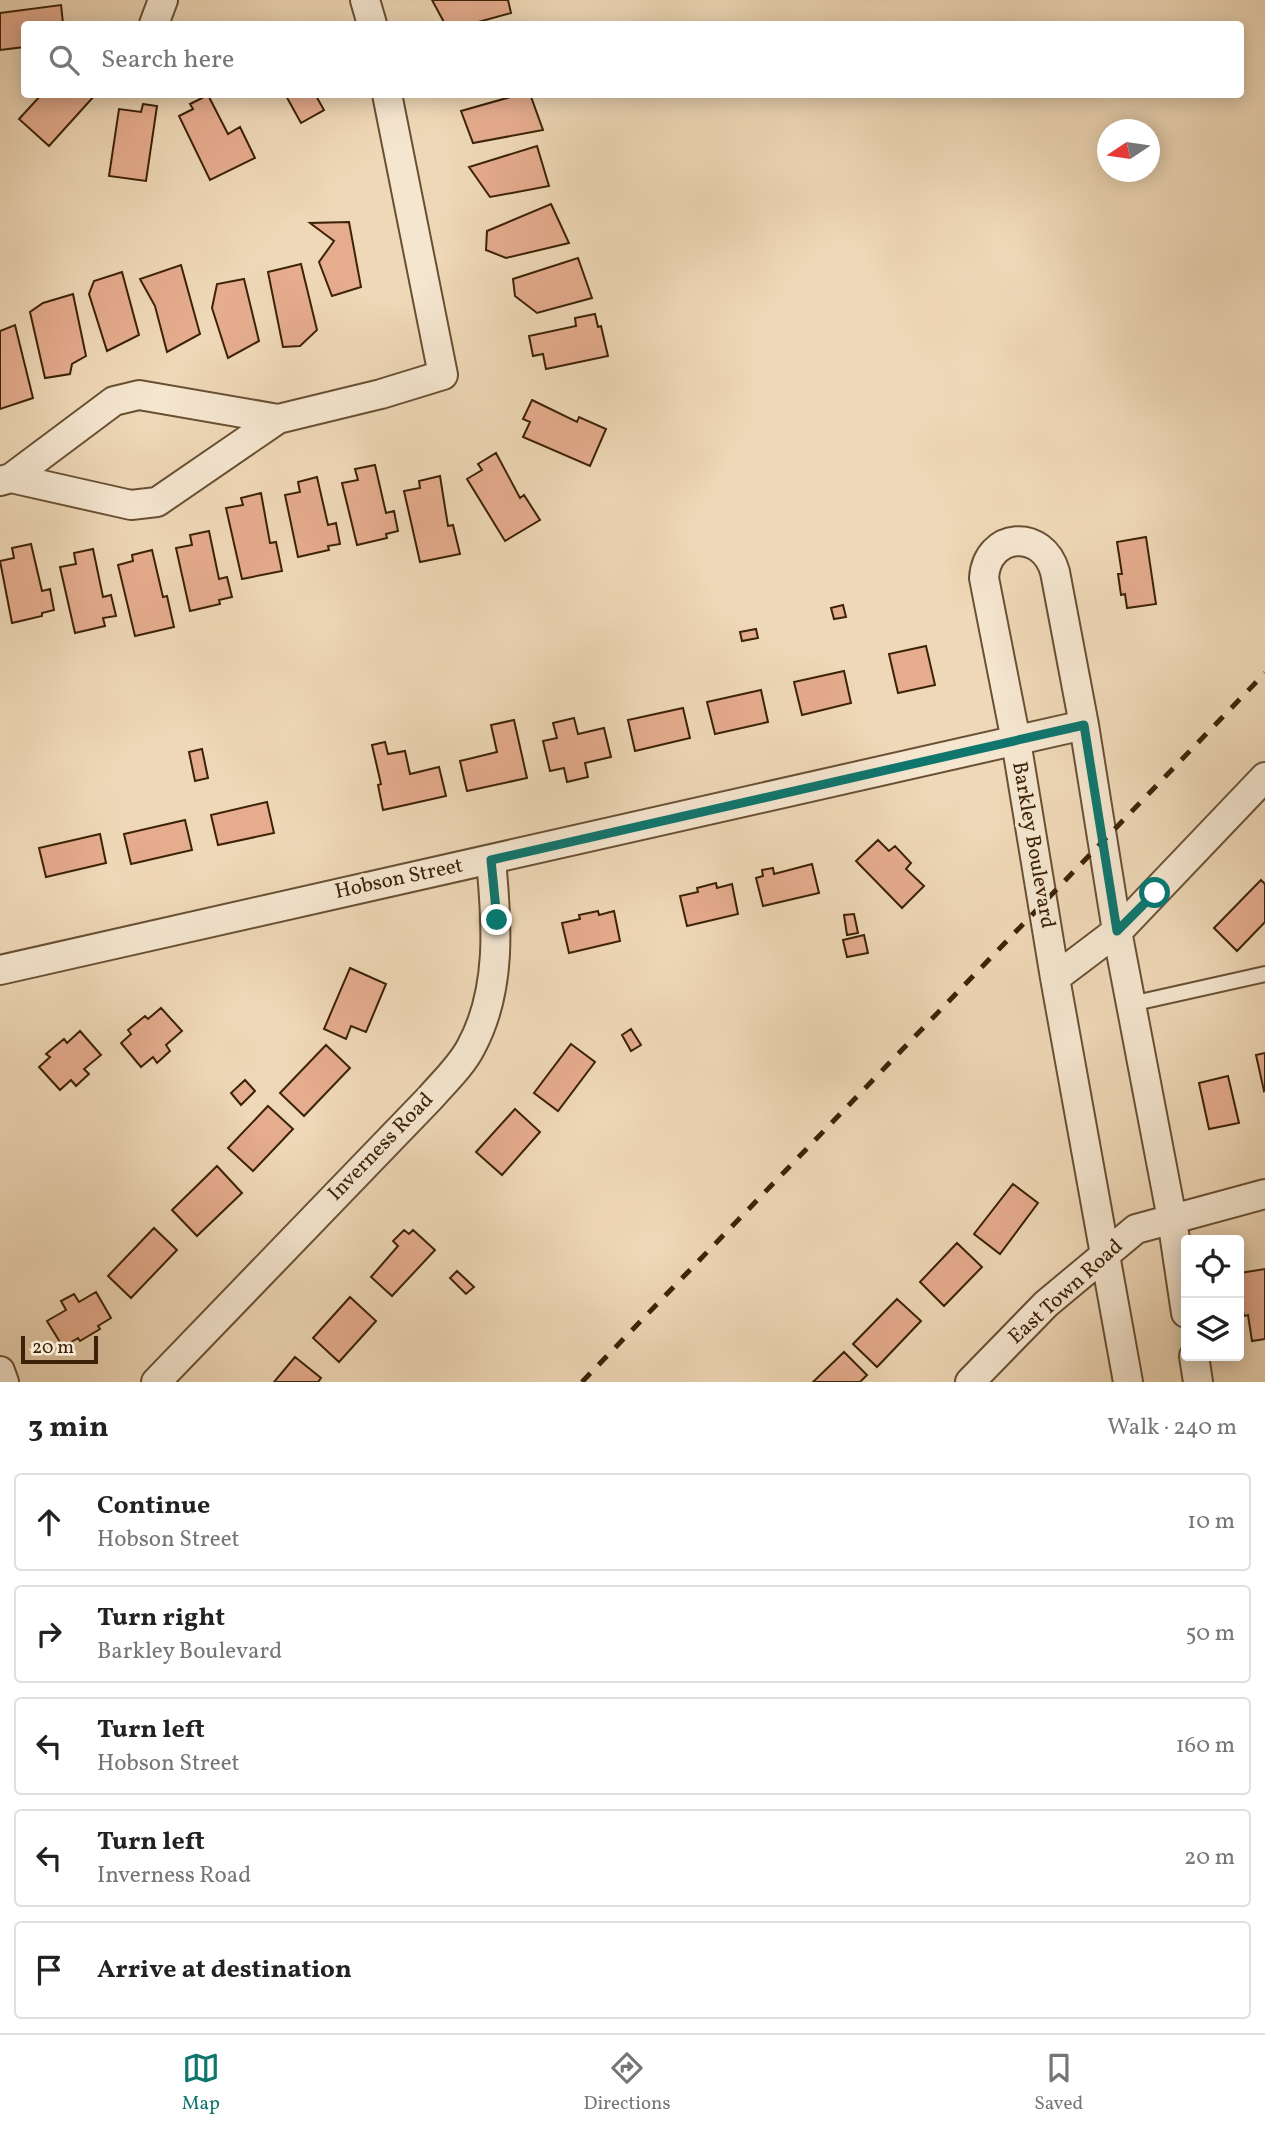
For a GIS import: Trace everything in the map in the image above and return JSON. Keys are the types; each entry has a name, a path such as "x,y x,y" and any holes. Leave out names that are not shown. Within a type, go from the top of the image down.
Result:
{"street":[{"path":"155,21 163,0"},
{"path":"365,0 371,21"},
{"path":"5,480 131,505 157,502 278,419 381,394 443,375 388,98"},
{"path":"5,480 114,401 139,395 278,419"},
{"name":"Barkley Boulevard","path":"1128,1382 1055,978 1016,741 984,578 988,559 1002,545 1011,542 1021,541 1040,547 1052,563 1084,725 1117,931 1172,1219 1184,1298"},
{"name":"Hobson Street","path":"0,970 1084,725"},
{"path":"1055,978 1117,931 1265,777"},
{"name":"Inverness Road","path":"156,1382 430,1098 470,1049 485,1014 492,981 497,920 491,860"},
{"name":"East Town Road","path":"970,1382 1046,1304 1136,1230 1265,1194"},
{"path":"1195,1361 1198,1382"},
{"path":"0,1371 4,1382"}],"lane":[{"path":"1131,1004 1265,974"}],"building":[{"path":"432,0 508,0 511,13 482,21 443,21"},
{"path":"61,5 63,21 21,21 21,47 0,50 0,13"},
{"path":"38,98 92,98 49,146 19,119"},
{"path":"202,98 210,98 228,134 240,127 255,158 210,180 179,116 193,109 190,104"},
{"path":"287,98 317,98 324,110 301,123"},
{"path":"507,98 531,98 543,130 473,143 461,111"},
{"path":"143,104 157,106 146,181 109,176 119,109 141,112"},
{"path":"537,146 549,186 490,197 469,167"},
{"path":"551,204 569,243 506,258 486,250 487,231"},
{"path":"349,222 361,287 332,296 319,262 334,241 310,223"},
{"path":"578,258 592,298 537,313 515,296 513,279"},
{"path":"301,264 317,330 300,346 283,347 268,272"},
{"path":"181,265 200,334 167,352 155,306 140,279"},
{"path":"122,272 139,335 107,351 89,294 94,281"},
{"path":"244,279 259,341 228,358 212,308 217,284"},
{"path":"73,294 86,356 72,364 70,374 45,378 30,312 43,303"},
{"path":"595,314 598,327 601,326 608,356 546,369 543,354 533,356 529,336 576,326 575,318"},
{"path":"15,325 33,398 0,409 0,331"},
{"path":"532,400 577,422 579,417 606,429 590,466 523,437 530,422 523,419"},
{"path":"496,453 520,498 524,495 540,520 505,541 467,479 482,470 478,464"},
{"path":"375,465 386,513 394,511 398,531 386,534 387,538 357,545 342,483 358,480 355,469"},
{"path":"440,476 448,526 453,525 460,554 420,562 404,491 420,488 419,481"},
{"path":"317,477 328,525 336,523 340,544 328,546 329,550 298,557 285,495 300,492 298,482"},
{"path":"261,493 270,543 276,542 282,571 242,579 226,508 243,505 241,498"},
{"path":"209,531 219,579 227,577 232,597 219,600 220,604 190,611 176,548 192,545 190,535"},
{"path":"1146,537 1156,604 1127,608 1125,594 1121,595 1118,574 1122,574 1117,542"},
{"path":"31,544 42,591 50,589 54,610 42,613 42,616 12,623 0,561 14,558 12,548"},
{"path":"93,549 103,597 111,595 116,616 103,618 105,626 75,633 60,567 76,564 74,553"},
{"path":"152,550 163,597 167,596 174,627 135,636 118,565 133,561 132,555"},
{"path":"843,605 846,617 834,619 831,608"},
{"path":"756,629 758,638 742,641 740,632"},
{"path":"926,646 935,685 898,693 889,654"},
{"path":"844,671 851,703 802,715 794,682"},
{"path":"761,690 768,722 715,734 707,702"},
{"path":"683,708 690,738 635,751 628,720"},
{"path":"574,718 578,734 604,728 611,757 585,763 588,777 567,782 564,768 550,771 543,741 557,738 553,723"},
{"path":"514,720 527,778 467,791 460,761 497,752 491,725"},
{"path":"385,742 388,754 405,751 410,774 439,767 446,796 383,810 378,785 381,784 372,745"},
{"path":"202,749 208,778 195,781 189,752"},
{"path":"267,802 274,833 218,845 211,815"},
{"path":"185,820 192,850 131,864 124,834"},
{"path":"100,834 106,863 46,877 39,848"},
{"path":"878,840 889,851 895,846 911,863 906,869 924,886 902,908 856,861"},
{"path":"812,864 819,893 763,906 756,878 763,876 762,870 773,868 774,874"},
{"path":"1261,880 1265,884 1265,922 1237,951 1214,928"},
{"path":"716,883 717,888 732,884 738,914 687,926 680,896 698,892 697,888"},
{"path":"598,911 599,915 614,911 620,941 569,953 562,923 580,919 579,915"},
{"path":"854,914 858,933 847,935 844,915"},
{"path":"864,935 868,953 847,957 843,940"},
{"path":"350,968 386,984 366,1032 351,1026 346,1039 324,1029"},
{"path":"161,1008 182,1031 166,1045 170,1051 157,1063 153,1057 141,1067 121,1043 131,1034 128,1030 145,1016 148,1019"},
{"path":"631,1029 641,1045 631,1051 622,1035"},
{"path":"80,1031 101,1055 84,1069 89,1074 76,1086 71,1080 60,1090 39,1067 50,1057 46,1054 64,1039 67,1043"},
{"path":"571,1044 595,1062 558,1111 534,1093"},
{"path":"326,1045 350,1068 304,1116 280,1093"},
{"path":"1265,1053 1265,1090 1264,1091 1256,1055"},
{"path":"1228,1076 1239,1123 1209,1129 1199,1083"},
{"path":"245,1080 255,1091 241,1105 231,1093"},
{"path":"268,1106 293,1129 253,1171 228,1148"},
{"path":"515,1109 540,1132 502,1175 476,1152"},
{"path":"217,1166 242,1193 197,1236 172,1210"},
{"path":"1013,1184 1038,1203 1000,1254 974,1234"},
{"path":"154,1228 177,1250 131,1298 108,1276"},
{"path":"404,1230 409,1234 413,1230 435,1250 392,1296 371,1277 398,1246 393,1241"},
{"path":"957,1243 982,1267 944,1306 920,1282"},
{"path":"1265,1269 1265,1339 1252,1341 1248,1315 1244,1316 1244,1272"},
{"path":"457,1271 474,1287 466,1294 450,1278"},
{"path":"96,1292 111,1318 98,1326 100,1329 63,1347 47,1321 66,1310 61,1301 74,1294 79,1302"},
{"path":"350,1297 376,1321 339,1362 313,1338"},
{"path":"897,1299 921,1321 877,1367 853,1344"},
{"path":"844,1352 867,1375 860,1382 813,1382"},
{"path":"295,1357 321,1378 318,1382 274,1382"}],"railway":[{"path":"582,1382 1265,673"}],"route":[{"path":"497,920 491,860 1084,725 1117,931 1155,893"}]}
